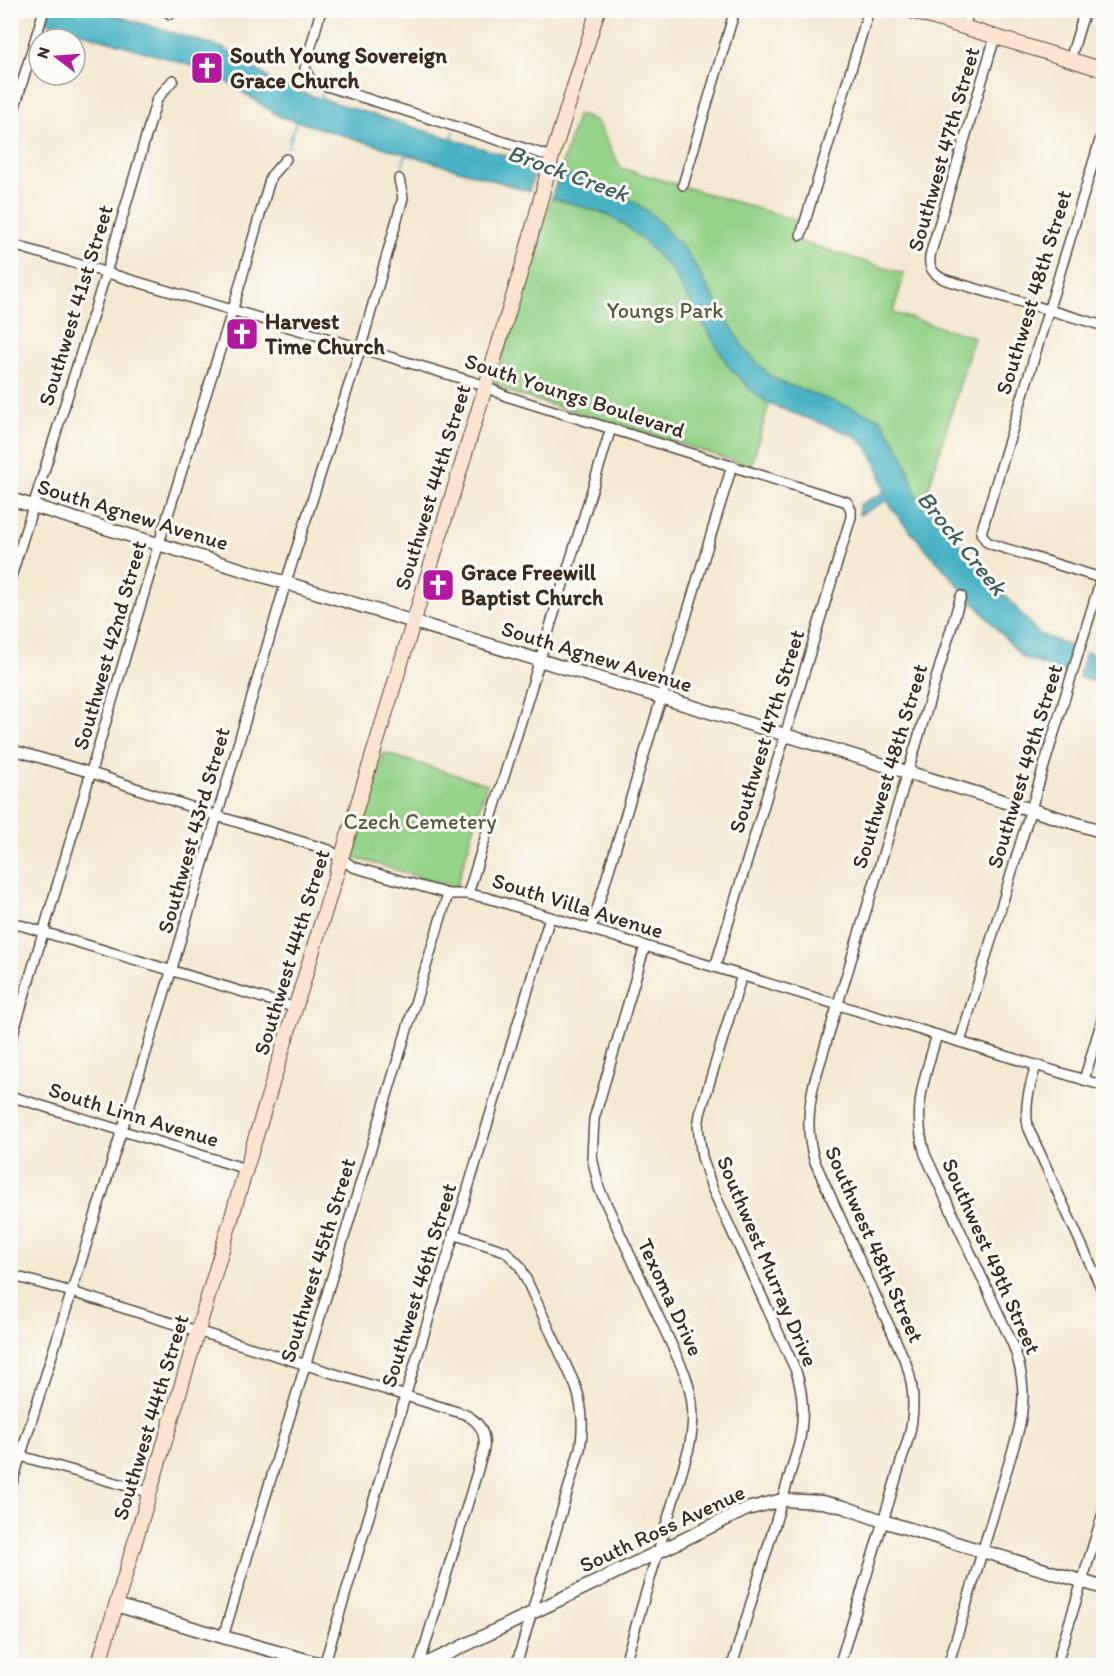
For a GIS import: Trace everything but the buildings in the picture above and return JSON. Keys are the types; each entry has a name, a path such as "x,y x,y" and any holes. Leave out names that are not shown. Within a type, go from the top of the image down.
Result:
{"main road":[{"name":"Southwest 44th Street","path":"98,1665 148,1492 524,261 552,157 598,10"},
{"path":"908,10 1104,70"}],"street":[{"path":"10,123 44,10"},
{"path":"321,10 305,68 309,78 317,83 552,157"},
{"path":"683,185 735,10"},
{"path":"801,236 869,10"},
{"name":"Southwest 47th Street","path":"964,28 969,10"},
{"path":"1070,60 1085,10"},
{"name":"Southwest 47th Street","path":"995,37 931,252 929,260 931,271 946,280 1048,310"},
{"name":"Southwest 41st Street","path":"10,580 106,273 157,99 173,80"},
{"name":"Southwest 48th Street","path":"1103,575 994,545 983,538 982,528 1104,127"},
{"name":"Southwest 42nd Street","path":"10,1044 159,543 272,176 286,159"},
{"name":"Southwest 43rd Street","path":"10,1490 171,972 286,582 360,350 403,198 399,179"},
{"name":"South Youngs Boulevard","path":"10,244 484,386 506,396 842,499 850,505"},
{"path":"1048,310 1104,326"},
{"path":"468,894 611,428"},
{"path":"591,929 732,465"},
{"name":"South Agnew Avenue","path":"10,499 1104,832"},
{"name":"Southwest 47th Street","path":"715,967 850,517 850,505"},
{"name":"Southwest 49th Street","path":"960,1042 1103,575"},
{"name":"Southwest 48th Street","path":"839,1665 909,1436 914,1399 906,1363 811,1150 808,1126 811,1098 961,596"},
{"name":"South Villa Avenue","path":"10,749 92,773 217,816 329,850 353,867 448,894 468,894 488,898 1104,1086"},
{"name":"Southwest 45th Street","path":"223,1637 448,894"},
{"name":"Southwest 46th Street","path":"326,1665 549,917"},
{"path":"10,922 297,1008"},
{"name":"Texoma Drive","path":"624,1665 689,1448 694,1422 693,1402 685,1374 599,1188 594,1173 591,1144 597,1106 645,946"},
{"name":"Southwest Murray Drive","path":"732,1665 782,1500 802,1428 803,1414 801,1385 706,1173 699,1142 699,1120 703,1101 742,975"},
{"path":"1084,1080 1104,1013"},
{"name":"Southwest 49th Street","path":"937,1035 920,1096 918,1110 921,1140 925,1155 1014,1345 1023,1380 1024,1406 948,1665"},
{"path":"1036,1065 1027,1097 1028,1127 1104,1294"},
{"name":"South Linn Avenue","path":"10,1096 246,1169"},
{"path":"453,1234 505,1251 520,1266 576,1387 581,1406 583,1432 580,1449 516,1665"},
{"path":"10,1275 72,1292 469,1416 478,1424 484,1437 483,1455 420,1665"},
{"path":"10,1453 148,1492"},
{"name":"South Ross Avenue","path":"420,1665 747,1509 782,1500 833,1504 1104,1588"},
{"path":"1056,1665 1104,1510"},
{"path":"116,1605 326,1665"}],"green space":[{"name":"Youngs Park","path":"578,114 597,122 621,168 796,220 792,239 904,274 893,313 974,337 924,503 916,494 902,453 783,383 769,404 751,466 503,390 495,383"},
{"name":"Czech Cemetery","path":"384,753 487,784 456,888 353,857"}],"water":[{"name":"Brock Creek","path":"49,11 101,11 223,48 277,85 537,165 529,191 279,116 212,72 87,34 87,27 63,27 46,22"},
{"name":"Brock Creek","path":"560,172 621,193 653,215 688,254 745,350 770,376 783,383 880,418 902,453 916,494 1039,634 1074,647 1066,673 1022,657 904,524 888,500 859,515 859,505 885,492 877,465 867,447 853,435 769,404 752,391 729,367 672,271 645,242 625,225 603,213 552,198"},
{"path":"1086,652 1103,658 1103,685 1079,677"}],"waterway":[{"path":"320,99 323,90"},
{"path":"288,147 296,121"},
{"path":"451,140 454,131"},
{"path":"402,166 407,152"}],"place":[{"name":"South Young Sovereign Grace Church","path":"207,68"},
{"name":"Harvest Time Church","path":"242,334"},
{"name":"Grace Freewill Baptist Church","path":"438,585"}]}
